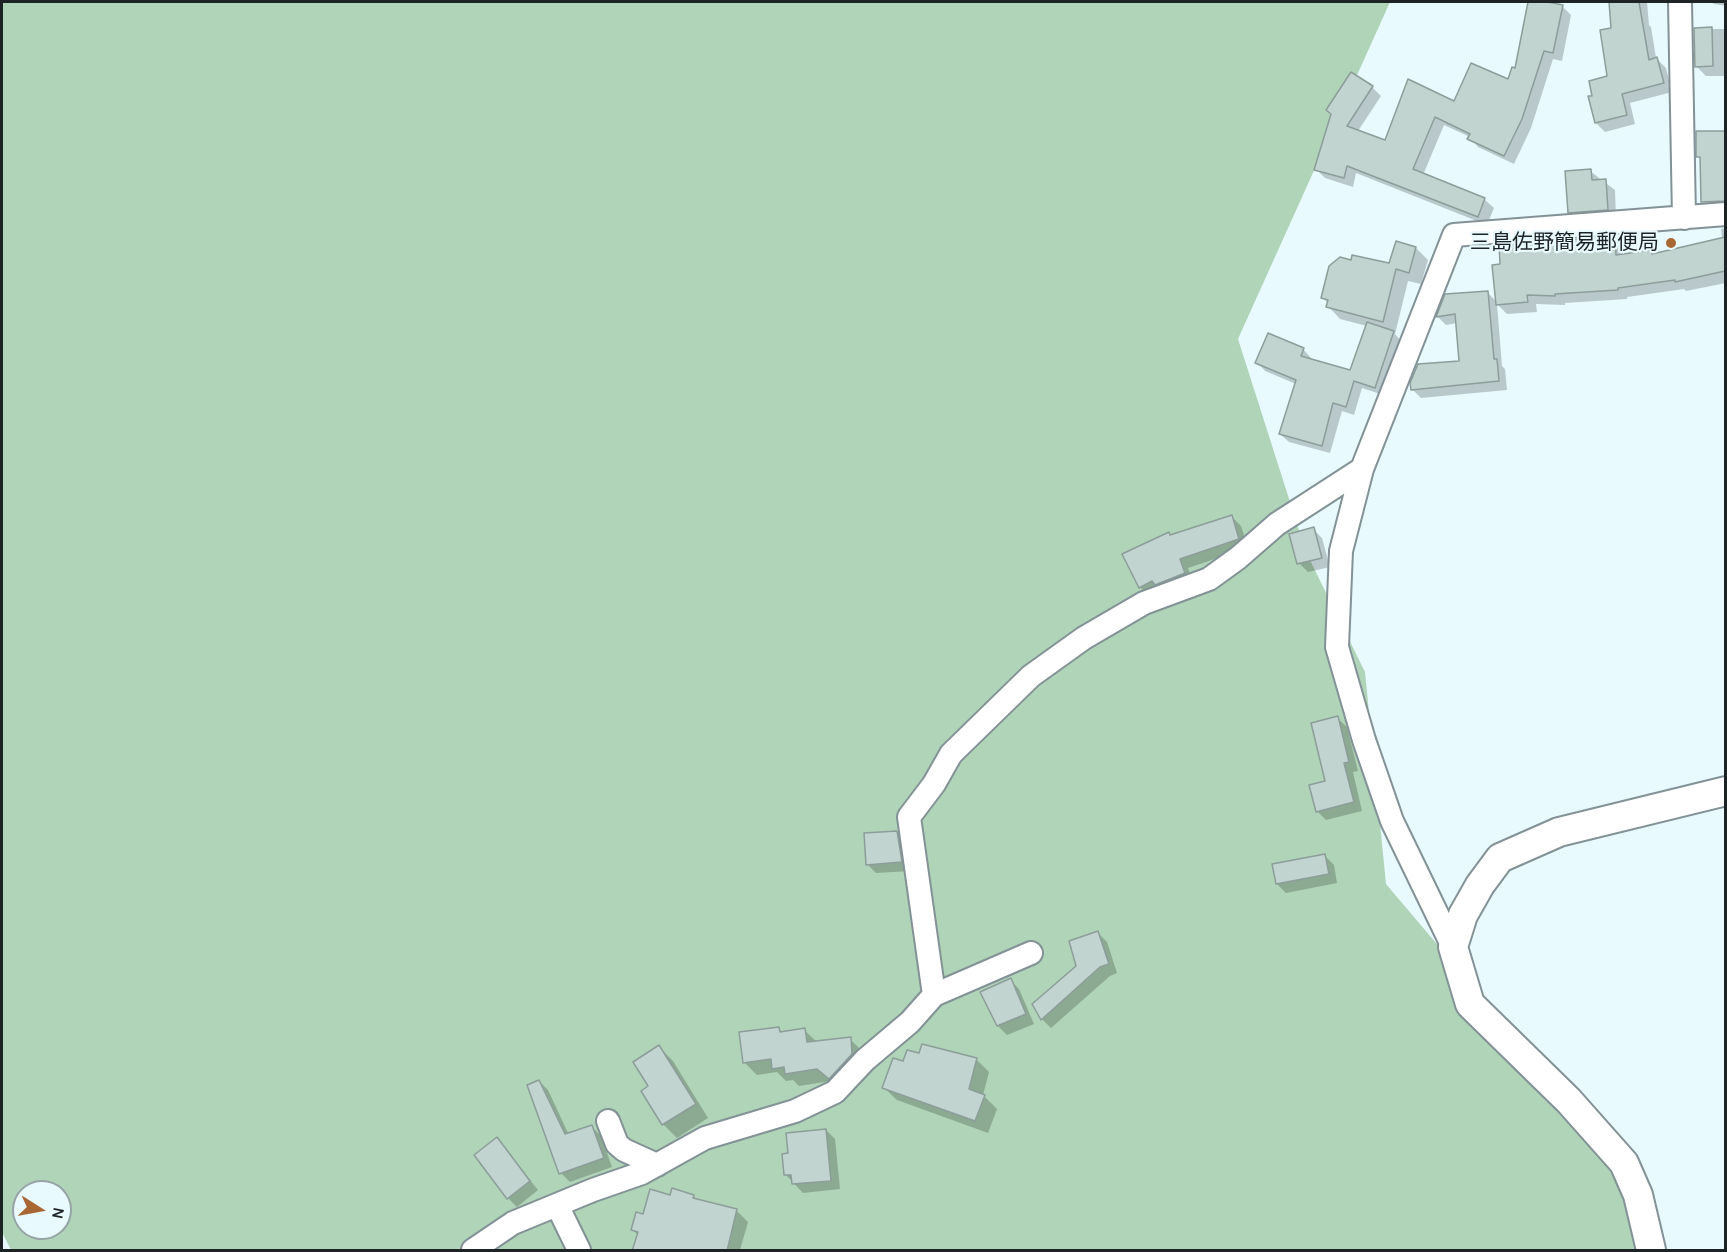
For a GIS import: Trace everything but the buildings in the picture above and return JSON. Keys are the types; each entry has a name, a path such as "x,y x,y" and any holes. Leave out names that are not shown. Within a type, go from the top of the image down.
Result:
{"street":[{"path":"1680,2 1684,218"},
{"path":"1651,1251 1638,1195 1624,1163 1569,1101 1470,1004 1453,947 1392,821 1364,740 1336,647 1341,551 1362,469 1454,235 1725,214"},
{"path":"934,995 909,817 934,784 951,754 1031,676 1084,638 1144,603 1209,579 1238,558 1277,524 1362,469"},
{"path":"1453,947 1462,915 1500,858 1558,832 1725,791"},
{"path":"473,1251 513,1223 593,1190 642,1173 705,1138 795,1111 835,1092 865,1060 910,1022 934,995 1031,953"},
{"path":"608,1121 617,1144 624,1150 657,1165"},
{"path":"557,1205 579,1251"}],"green space":[{"path":"2,2 1390,2 1238,339 1306,552 1365,672 1386,884 1597,1133 1653,1250 11,1250 2,1232"}],"place":[{"name":"三島佐野簡易郵便局","path":"1671,243"}]}
